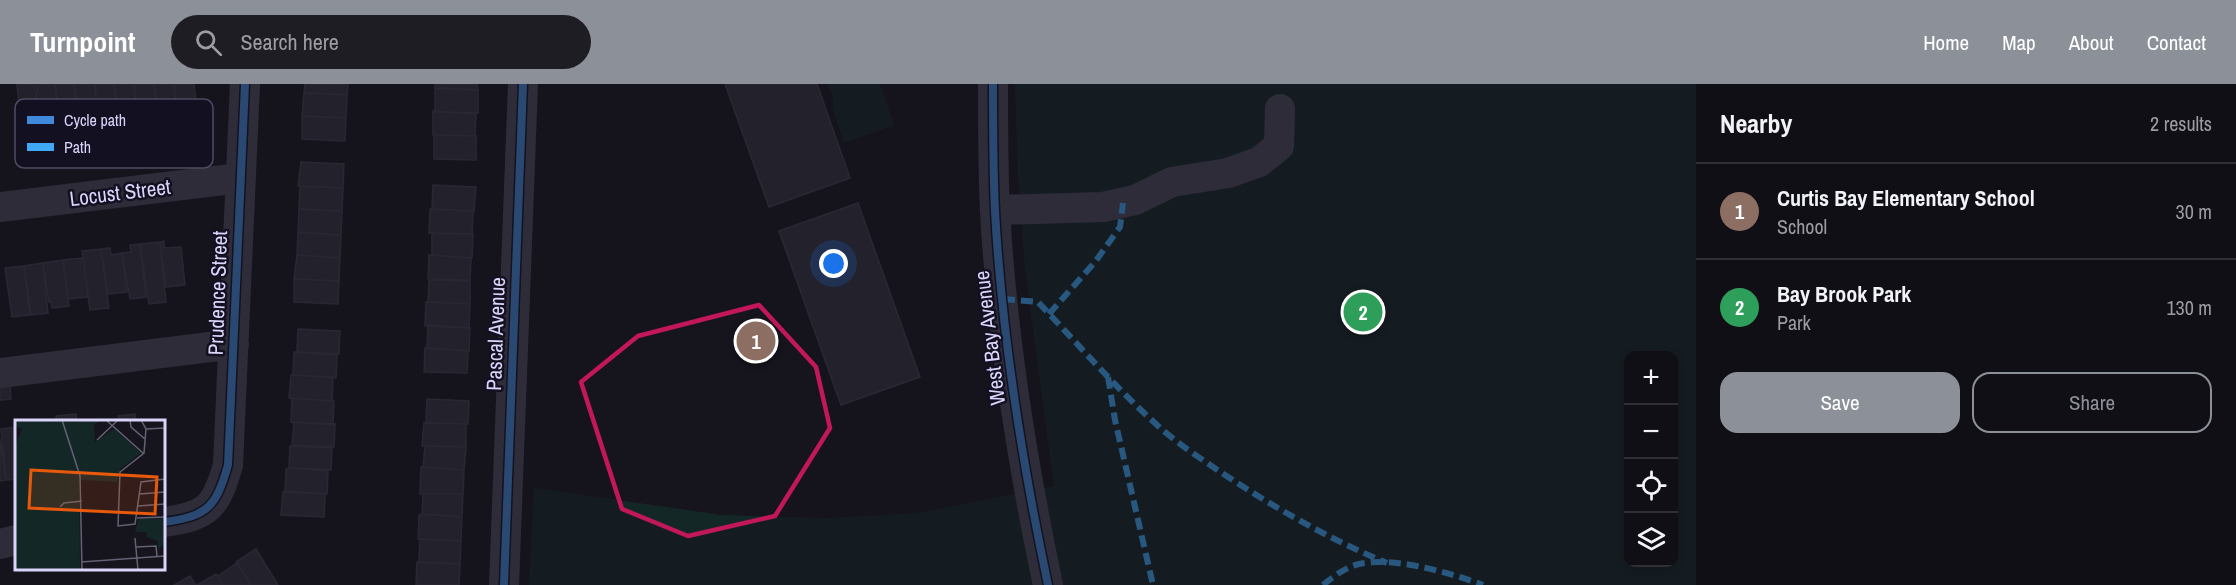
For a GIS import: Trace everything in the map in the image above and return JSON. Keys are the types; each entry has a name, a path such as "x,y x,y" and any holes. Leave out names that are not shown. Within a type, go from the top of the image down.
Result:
{"street":[{"name":"Prudence Street","path":"165,522 186,519 202,513 214,501 228,465 245,84"},
{"name":"Pascal Avenue","path":"504,585 523,84"},
{"name":"West Bay Avenue","path":"993,84 995,210 1014,397 1048,585"},
{"path":"995,210 1103,207 1135,200 1172,182 1228,174 1259,162 1279,146 1280,109"},
{"name":"Locust Street","path":"0,207 240,178"},
{"path":"0,373 234,344"},
{"path":"0,544 15,540"}],"highlighted area":[{"path":"759,305 816,367 830,428 775,516 688,536 622,509 581,382 638,336"}],"green space":[{"path":"828,84 880,84 894,125 844,143"},
{"path":"1015,84 1696,84 1696,585 529,585 534,488 722,515 827,518 918,513 1054,486 1025,268 1018,178"}],"building":[{"path":"17,84 35,84 37,99 19,99"},
{"path":"37,84 55,84 57,99 37,99 36,92 38,92"},
{"path":"55,84 74,84 76,99 57,99"},
{"path":"74,84 95,84 96,99 76,99"},
{"path":"95,84 114,84 116,99 96,99"},
{"path":"114,84 134,84 136,99 116,99"},
{"path":"134,84 154,84 156,99 136,99"},
{"path":"154,84 174,84 176,99 156,99"},
{"path":"174,84 194,84 196,99 176,99"},
{"path":"305,84 348,84 347,95 304,93"},
{"path":"435,84 477,84 478,90 435,88"},
{"path":"725,84 817,84 850,178 769,207"},
{"path":"435,88 478,90 478,113 435,112"},
{"path":"304,93 347,95 346,118 302,116"},
{"path":"433,111 476,114 475,136 433,135"},
{"path":"302,116 346,118 345,141 302,139"},
{"path":"434,135 476,136 476,160 434,159"},
{"path":"301,162 344,164 343,188 298,186"},
{"path":"433,185 476,187 474,211 432,209"},
{"path":"300,186 343,188 342,211 299,209"},
{"path":"858,203 920,377 841,405 779,231"},
{"path":"299,209 342,211 341,235 298,232"},
{"path":"430,209 473,211 472,234 429,233"},
{"path":"298,232 341,235 340,258 297,255"},
{"path":"432,233 473,234 472,258 432,255"},
{"path":"164,241 164,248 181,247 185,285 166,287 160,242"},
{"path":"160,242 166,302 149,304 140,244"},
{"path":"140,244 146,297 130,299 122,253 131,252 130,245"},
{"path":"110,248 111,255 122,253 127,292 108,294 101,249"},
{"path":"101,249 109,308 90,310 82,251"},
{"path":"297,255 340,258 339,281 294,279"},
{"path":"429,255 471,258 470,280 428,279"},
{"path":"83,258 88,297 68,299 63,260"},
{"path":"63,260 69,306 52,308 43,263"},
{"path":"43,263 48,313 31,315 24,266"},
{"path":"24,266 30,315 12,317 5,268"},
{"path":"294,279 339,281 338,304 294,302"},
{"path":"429,280 470,281 470,304 428,302"},
{"path":"426,302 470,304 469,328 425,326"},
{"path":"428,325 470,328 469,351 427,348"},
{"path":"298,329 340,331 339,354 297,352"},
{"path":"425,348 468,351 467,373 424,372"},
{"path":"294,352 337,355 336,378 293,375"},
{"path":"291,375 333,377 332,401 289,398"},
{"path":"10,384 11,399 0,400 0,385"},
{"path":"289,398 334,401 333,424 291,422 292,399"},
{"path":"427,399 469,401 468,424 426,423"},
{"path":"76,414 77,420 57,420 56,416"},
{"path":"135,414 136,420 119,420 118,416"},
{"path":"291,422 335,425 334,447 292,445 294,423"},
{"path":"424,423 466,424 466,447 422,446"},
{"path":"15,427 15,479 6,480 1,429"},
{"path":"0,439 6,480 0,481"},
{"path":"290,446 332,448 331,470 289,468"},
{"path":"425,446 466,447 464,470 423,467"},
{"path":"421,467 464,470 463,494 420,494"},
{"path":"286,469 328,471 327,494 285,491"},
{"path":"283,492 325,494 324,517 281,515"},
{"path":"423,494 463,494 462,517 422,514"},
{"path":"419,515 462,517 461,541 418,539"},
{"path":"420,539 461,541 460,564 419,562"},
{"path":"256,549 278,585 251,585 236,562"},
{"path":"417,562 460,564 459,585 416,585"},
{"path":"237,563 251,585 223,585 216,574 218,576"},
{"path":"216,574 223,585 197,585"},
{"path":"190,576 196,585 174,585"}],"marked path":[{"path":"1049,314 1095,262 1120,227 1123,203"},
{"path":"1003,299 1038,302 1140,410 1196,456 1282,511 1344,544 1387,563"},
{"path":"1108,377 1115,420 1153,585"},
{"path":"1323,585 1349,567 1373,562 1422,567 1483,585"}],"cycle path":[{"path":"165,522 191,516 208,507 219,491 228,465 245,84"},
{"path":"504,585 523,84"},
{"path":"993,84 995,211 1008,352 1022,446 1048,585"}],"place":[{"name":"Bay Brook Park","path":"1363,312"},
{"name":"Curtis Bay Elementary School","path":"756,341"}]}
